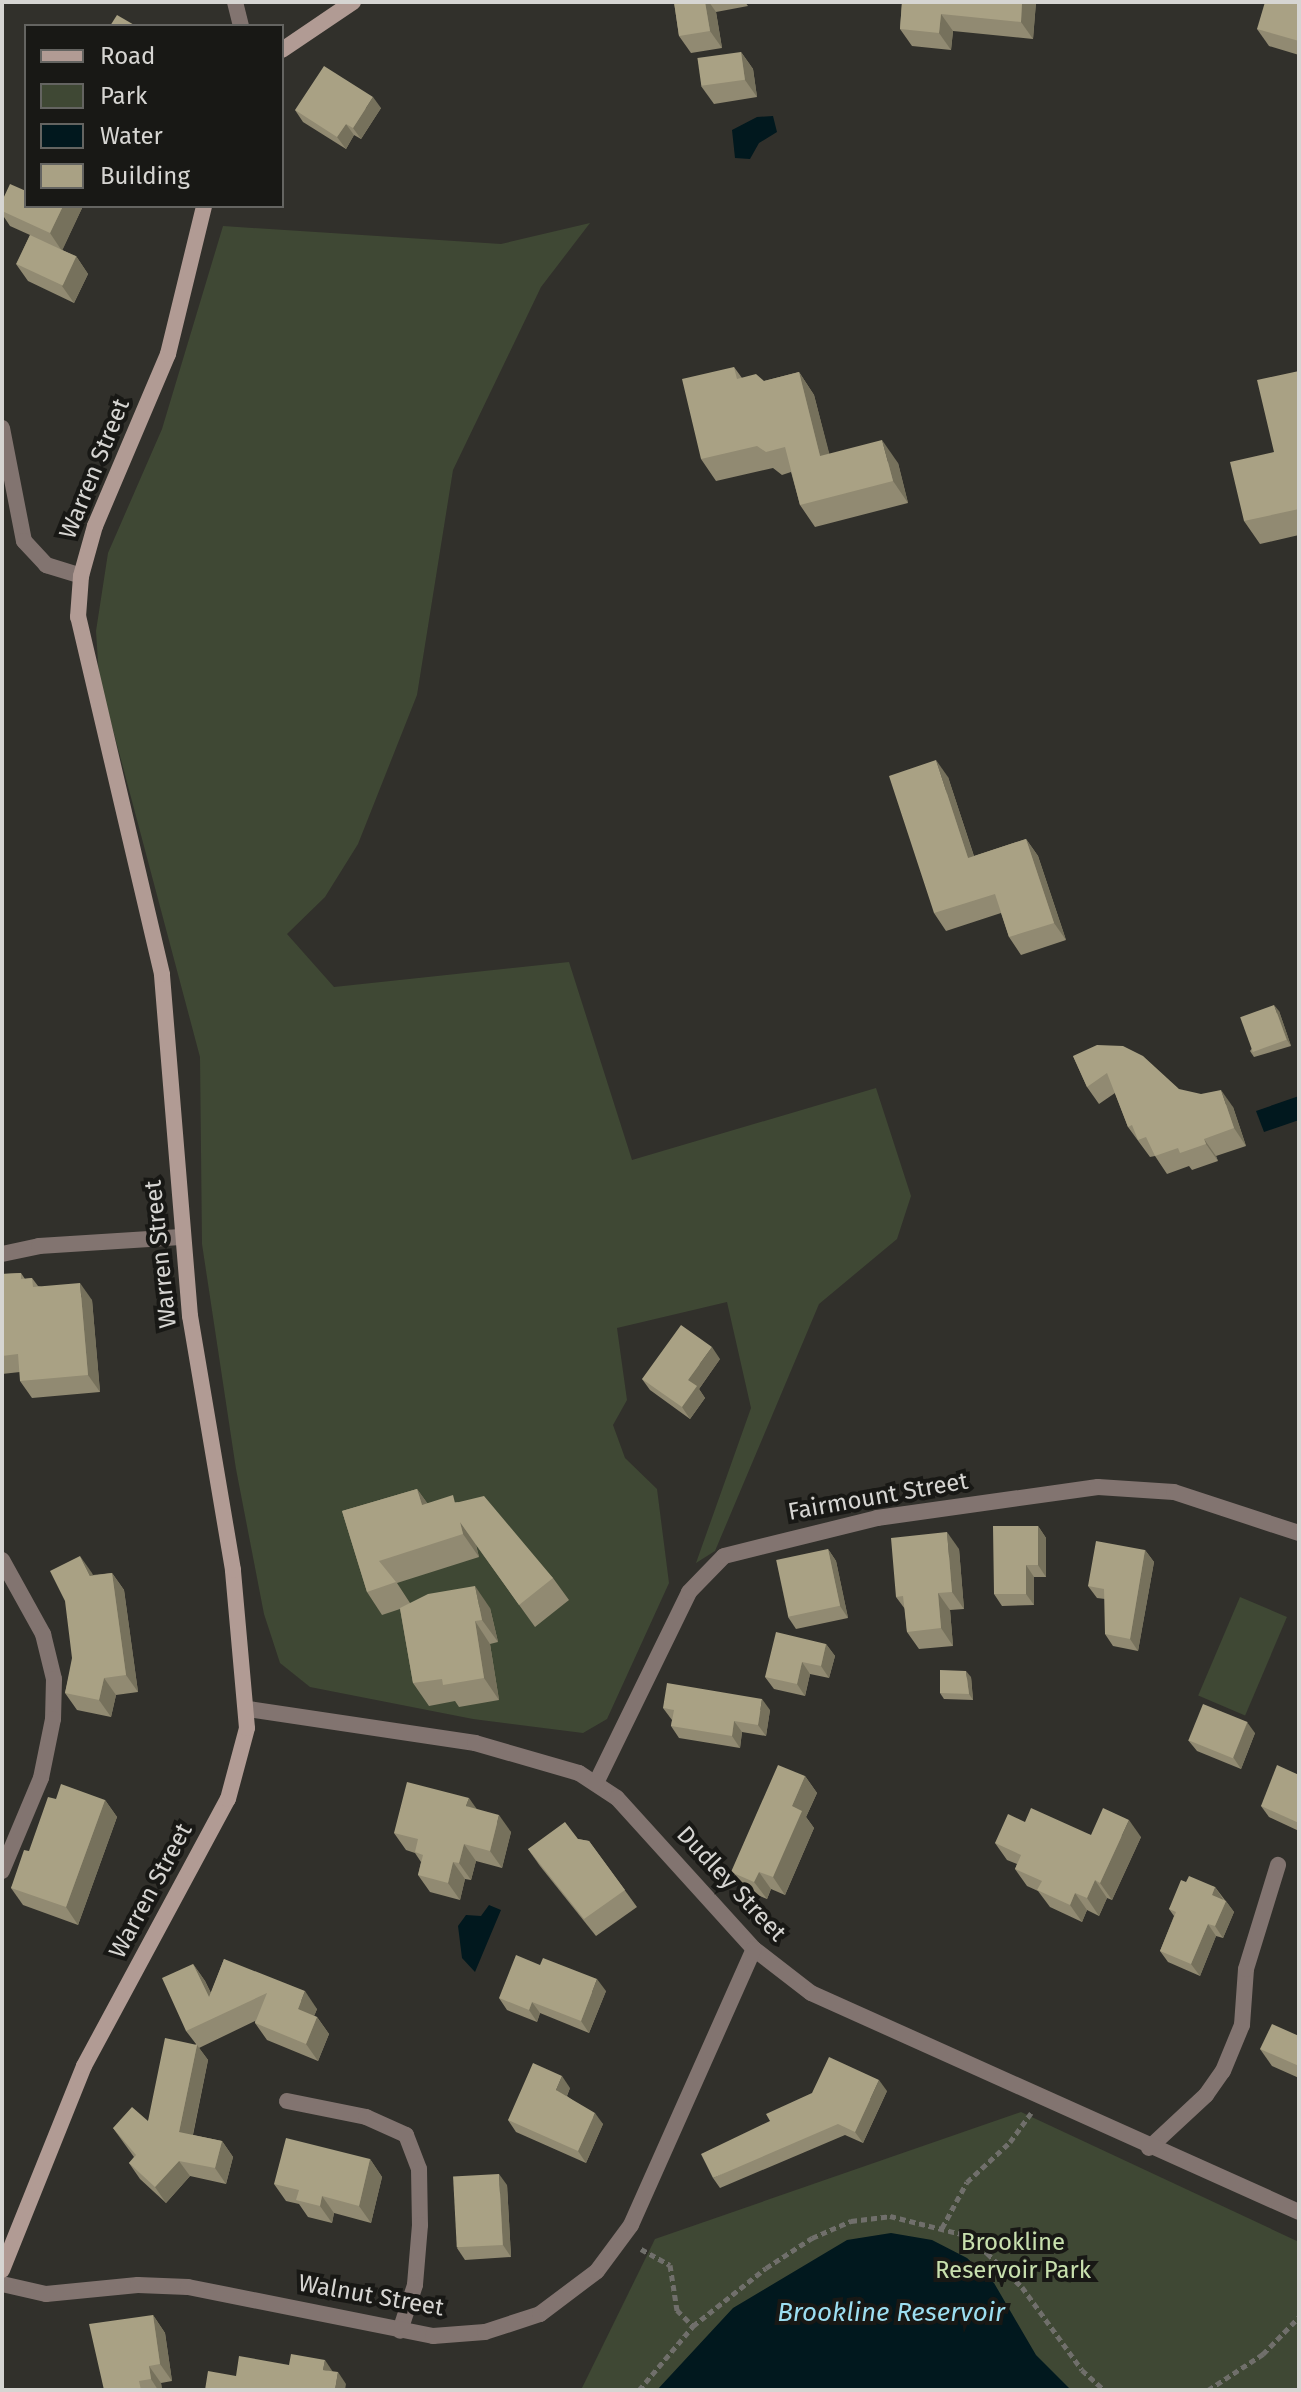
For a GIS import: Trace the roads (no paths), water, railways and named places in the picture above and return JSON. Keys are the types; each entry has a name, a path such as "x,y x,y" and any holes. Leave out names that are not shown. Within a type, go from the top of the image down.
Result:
{"street":[{"path":"235,2 240,24"},
{"path":"284,49 353,2"},
{"name":"Warren Street","path":"2,2270 84,2066 228,1799 244,1752 248,1709 233,1570 181,1237 164,987 87,668 78,617 81,576 103,503 168,354 204,208"},
{"path":"2,428 24,541 46,565 81,576"},
{"path":"2,1254 54,1245 181,1237"},
{"name":"Fairmount Street","path":"596,1783 689,1592 724,1556 877,1518 1098,1487 1174,1492 1299,1533"},
{"path":"2,1560 43,1634 54,1679 50,1740 41,1778 2,1871"},
{"name":"Dudley Street","path":"248,1709 521,1752 596,1783 670,1853 754,1949 811,1993 1149,2148 1299,2212"},
{"path":"1149,2148 1206,2095 1223,2071 1242,2025 1246,1969 1278,1865"},
{"name":"Walnut Street","path":"2,2284 46,2294 127,2286 188,2287 400,2331 458,2335 515,2324 564,2300 597,2271 631,2225 754,1949"},
{"path":"287,2101 366,2117 406,2135 419,2169 420,2225 415,2285 400,2331"}],"water":[{"path":"773,116 777,132 759,143 750,159 735,158 732,130 757,117"},
{"path":"1299,1096 1299,1120 1264,1132 1256,1111"},
{"path":"489,1905 501,1910 475,1972 462,1958 458,1926 466,1915 481,1916"},
{"name":"Brookline Reservoir","path":"891,2233 932,2240 967,2258 994,2283 1036,2355 1071,2390 657,2390 733,2308 847,2240"}],"park label":[{"name":"Brookline Reservoir Park","path":"1013,2257"}]}
